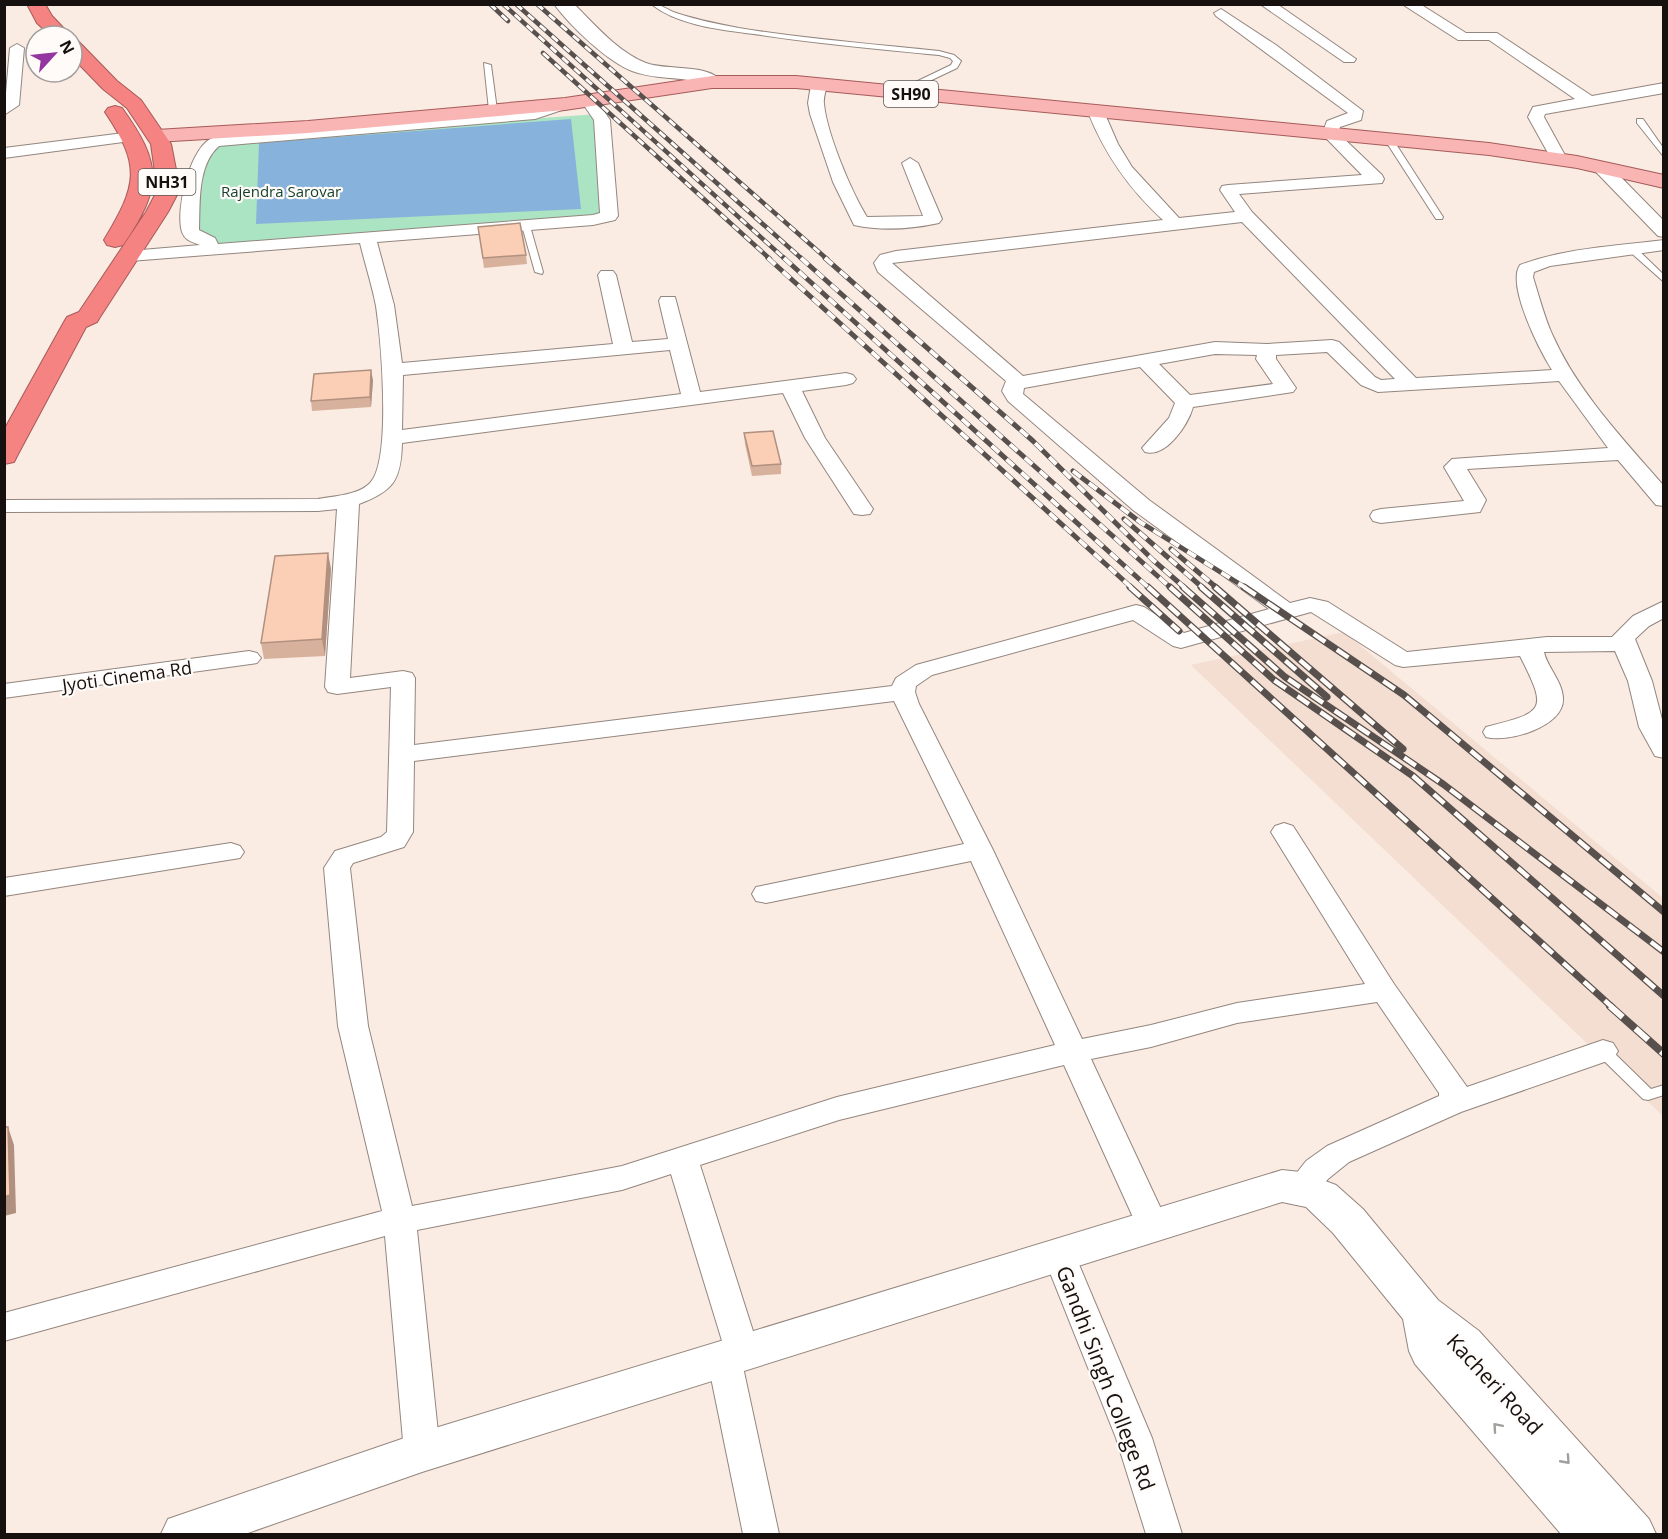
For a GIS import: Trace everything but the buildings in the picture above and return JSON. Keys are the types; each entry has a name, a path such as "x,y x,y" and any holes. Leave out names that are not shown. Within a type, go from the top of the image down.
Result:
{"highway":[{"path":"18,4 29,24"},
{"path":"36,4 49,24"},
{"name":"NH31","path":"4,456 76,322 88,317 130,256 167,193 165,153 156,136 134,104 110,85 84,58"},
{"name":"NH31","path":"76,322 67,317 132,212 144,182 141,156 132,137 113,110 84,81"},
{"path":"132,137 156,136"}],"main road":[{"path":"563,4 623,57 637,66 651,70 689,73 712,82"},
{"name":"SH90","path":"156,136 308,127 565,104 712,82 753,80 1489,149 1559,159 1664,182"},
{"path":"185,1534 422,1452 1282,1186 1301,1188 1320,1196 1348,1221 1423,1313"},
{"name":"Kacheri Road","path":"1423,1313 1431,1350 1590,1534"},
{"name":"Kacheri Road","path":"1423,1313 1463,1344 1632,1534"}],"street":[{"path":"1267,4 1349,59"},
{"path":"1409,4 1463,37 1492,36 1589,101"},
{"path":"1221,13 1355,111 1355,117 1333,124 1330,134 1376,179 1227,190 1246,216 1412,385"},
{"path":"1271,48 1320,39"},
{"path":"4,110 11,105 11,49"},
{"path":"819,85 816,101 820,123 860,221 868,223 919,222 933,219 910,163"},
{"path":"1559,159 1536,113 1545,108 1664,88"},
{"path":"130,256 526,226 593,220 609,216 602,120 589,101"},
{"path":"208,250 209,242 193,236 190,230 194,184 206,149 215,142 535,114 565,104"},
{"path":"1096,112 1109,145 1123,167 1137,186 1171,218"},
{"path":"4,153 132,137"},
{"path":"1602,168 1664,232"},
{"path":"1017,383 1015,378 884,268 883,263 886,259 1246,216"},
{"path":"4,506 318,505 348,501 376,490 387,477 391,438 393,370 385,306 367,238"},
{"path":"1664,245 1545,262 1527,269 1524,277 1546,342 1566,375 1624,453 1664,500"},
{"path":"607,275 624,349"},
{"path":"668,301 692,399"},
{"path":"393,370 678,344"},
{"path":"1286,611 1179,534 1101,473 1015,397 1012,391 1017,383 1215,348 1267,350 1332,346 1375,385 1412,385 1566,375"},
{"path":"1185,402 1286,388 1266,359 1267,350"},
{"path":"1145,361 1185,402"},
{"path":"391,438 846,379"},
{"path":"790,387 815,438 862,509"},
{"path":"1152,448 1179,420 1185,402"},
{"path":"1381,516 1472,507 1474,500 1455,467 1459,463 1624,453"},
{"path":"348,501 337,687 403,678 400,832 397,838 390,843 344,857 337,868 353,1026 400,1221 422,1452"},
{"path":"1153,1226 980,850 907,705 903,692 905,683 912,676 924,670 1136,612 1181,641 1310,605 1320,607 1403,660 1547,644 1624,644"},
{"path":"1664,608 1628,632 1623,638 1640,681 1652,727 1664,750"},
{"path":"1495,732 1530,723 1542,717 1548,710 1551,702 1550,695 1532,653 1535,647"},
{"name":"Jyoti Cinema Rd","path":"4,691 249,658"},
{"path":"401,755 903,692"},
{"path":"1284,832 1384,991 1454,1091 1453,1103"},
{"path":"766,894 980,850"},
{"path":"4,887 231,852"},
{"path":"4,1327 372,1226 622,1178 837,1109 1073,1052 1151,1036 1237,1013 1384,991"},
{"path":"1301,1188 1317,1170 1338,1154 1453,1103 1603,1051"},
{"path":"682,1158 733,1356 761,1534"},
{"name":"Gandhi Singh College Rd","path":"1059,1255 1134,1438 1164,1534"}],"lane":[{"path":"654,4 667,15 712,27 939,53 952,56 957,61 954,66 900,93"},
{"path":"487,65 493,110"},
{"path":"1640,121 1664,154"},
{"path":"1389,140 1439,217"},
{"path":"526,226 538,272"},
{"path":"1632,249 1664,280"},
{"path":"1603,1051 1648,1095 1664,1090"}],"shaded area":[{"path":"1344,632 1663,898 1663,1116 1191,665"}],"green space":[{"name":"Rajendra Sarovar","path":"598,114 610,220 195,251 206,152 225,141"}],"water":[{"name":"Rajendra Sarovar","path":"571,119 581,209 256,224 259,143"}],"railway":[{"path":"490,4 508,21"},
{"path":"503,4 785,259"},
{"path":"516,4 802,259"},
{"path":"537,4 827,259"},
{"path":"543,53 770,259"},
{"path":"768,258 1132,588"},
{"path":"784,258 1149,588"},
{"path":"801,258 1171,588"},
{"path":"825,258 1033,441 1153,560 1185,588"},
{"path":"1073,471 1140,522 1246,588"},
{"path":"1124,519 1203,588"},
{"path":"1171,549 1217,588"},
{"path":"1130,587 1179,631"},
{"path":"1148,587 1612,1007"},
{"path":"1170,587 1274,680 1413,776 1664,996"},
{"path":"1183,587 1285,677 1443,784 1664,952"},
{"path":"1201,587 1327,697"},
{"path":"1215,587 1403,749"},
{"path":"1244,587 1404,695 1664,912"},
{"path":"1610,1006 1664,1054"}]}
